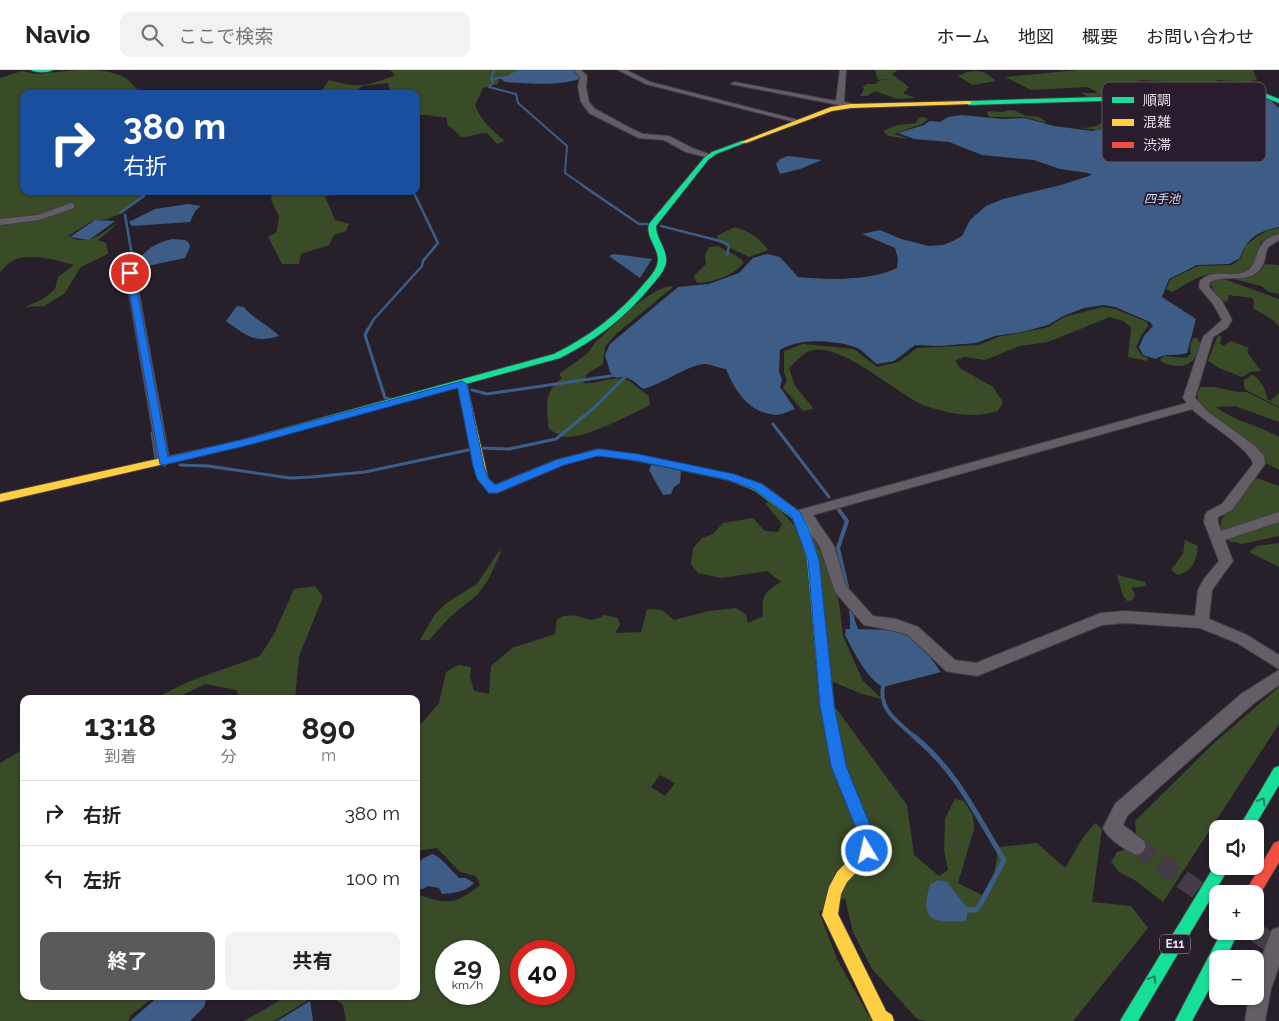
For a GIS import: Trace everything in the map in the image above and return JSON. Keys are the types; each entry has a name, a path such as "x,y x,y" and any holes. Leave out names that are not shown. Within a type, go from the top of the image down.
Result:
{"main road":[{"path":"34,70 50,70"},
{"path":"1266,95 1278,100"},
{"path":"0,498 249,442 462,384 556,356 577,347 634,302 662,264 661,256 651,234 652,226 710,156 831,109 846,105 1102,99"},
{"path":"462,384 483,479 493,490 560,462 598,452 730,476 758,487 800,514 813,560 827,705 838,766 868,840 867,851 842,877 834,892 830,915 880,1017 886,1021"},
{"path":"1250,820 1279,772"},
{"path":"1257,885 1279,848"},
{"name":"E11","path":"1128,1021 1217,875"},
{"path":"1183,1021 1226,940"},
{"path":"1194,1021 1209,986"}],"street":[{"path":"577,70 584,76 582,87 585,102 592,112 629,131 647,137 666,138 689,150 710,156"},
{"path":"621,70 648,83 798,121"},
{"path":"843,70 840,88 846,105"},
{"path":"734,84 846,105"},
{"path":"0,222 39,217 71,206"},
{"path":"1201,622 1204,592 1209,582 1222,571 1226,561 1211,522 1212,516 1227,507 1258,464 1258,456 1251,448 1201,413 1189,398 1208,337 1212,332 1224,326 1227,320 1218,304 1204,286 1205,281 1212,276 1239,276 1252,273 1257,268 1262,246 1270,240 1279,237"},
{"path":"130,271 164,462"},
{"path":"1194,405 800,514 827,546 840,588 869,621 896,625 913,631 951,666 977,670 1101,619 1124,617 1201,622 1242,640 1279,663"},
{"path":"1217,537 1279,518"},
{"path":"1137,846 1112,828 1121,810 1247,699 1279,677"},
{"path":"1255,1021 1261,989 1279,937"}],"green space":[{"path":"78,70 111,72 125,78 136,89 141,90 20,90 20,195 143,196 124,212 108,219 92,221 68,236 75,239 88,240 100,235 117,223 98,240 106,243 108,253 81,267 64,294 44,306 25,307 43,299 55,289 58,277 74,265 51,259 26,257 12,261 0,272 0,78 22,71 36,74"},
{"path":"390,70 517,70 515,73 499,78 498,84 483,88 475,105 484,121 505,141 497,144 487,133 461,137 447,124 447,118 420,115 420,90 390,90 388,83 362,86 358,90 323,90 329,80 362,85 395,75"},
{"path":"875,70 898,70 892,74 909,87 903,93 915,98 897,99 875,91 867,96 860,96 866,84 876,84 878,81 887,79 878,80"},
{"path":"1078,70 1253,70 1257,80 1247,82 1143,80 1133,82 1102,82 1102,95 1091,98 1081,93 1098,93 1088,87 1031,90 1005,77"},
{"path":"976,71 984,72 996,81 973,85 958,76"},
{"path":"1009,110 1027,116 1042,118 1046,123 1025,117 989,117 987,113 989,111 1003,112"},
{"path":"918,118 928,119 922,124 894,134 909,139 888,136 883,131 897,125 916,123"},
{"path":"1102,123 1102,128 1098,130 1072,127 1085,128"},
{"path":"272,195 336,195 325,196 335,220 349,224 346,231 334,235 329,245 301,254 299,264 282,264 268,237 277,232 279,216 271,200"},
{"path":"735,227 753,235 768,250 749,257 718,242 717,236"},
{"path":"1279,228 1279,234 1261,242 1256,262 1250,271 1241,274 1206,275 1172,292 1166,289 1171,279 1198,266 1232,265 1241,258 1245,246 1255,238 1268,230"},
{"path":"718,246 744,262 729,275 697,283 694,276 706,264 705,255 709,247"},
{"path":"1265,264 1279,265 1279,294 1269,292 1261,286 1230,278 1250,277 1258,273"},
{"path":"1221,278 1279,299 1279,327 1271,319 1253,308 1254,301 1252,298 1228,295 1229,299 1226,302 1217,298 1210,282"},
{"path":"671,286 673,287 616,334 605,347 603,364 587,374 583,383 616,379 627,380 649,396 650,405 609,425 576,436 562,436 549,429 547,401 551,389 562,378 559,374 588,353 594,344 641,301 651,294"},
{"path":"1103,307 1115,309 1147,322 1148,326 1136,347 1142,356 1148,358 1147,361 1128,357 1131,327 1123,321 1110,317 1048,342 1020,346 985,360 964,357 955,361 960,368 993,387 1003,402 998,411 971,415 926,406 853,361 822,350 807,352 789,368 795,386 814,409 803,411 783,388 787,381 784,372 784,351 803,344 854,349 877,367 898,362 917,348 979,345 998,337 1049,327 1064,317"},
{"path":"1218,335 1222,337 1220,343 1223,346 1231,341 1249,348 1247,352 1261,371 1250,372 1242,377 1219,368 1208,361"},
{"path":"1193,338 1197,338 1201,344 1197,355 1191,362 1183,366 1177,366 1166,364 1160,360 1164,356 1186,358 1191,354 1190,347"},
{"path":"1252,375 1260,381 1267,399 1270,401 1279,393 1279,407 1246,390 1244,380"},
{"path":"1200,387 1247,392 1279,408 1279,422 1235,406 1216,407 1231,416 1279,437 1279,470 1264,462 1259,452 1249,443 1211,418 1202,409 1198,399"},
{"path":"1254,477 1279,486 1279,514 1268,515 1225,531 1221,529 1221,520"},
{"path":"772,502 793,524 813,536 823,556 839,602 843,636 863,681 882,699 862,694 831,681 835,707 907,805 914,855 939,876 948,870 944,850 945,819 955,799 964,801 973,816 974,829 958,883 982,895 993,878 999,847 1037,843 1065,868 1082,839 1095,823 1102,829 1092,902 1131,906 1148,928 1073,1021 927,1021 917,1019 872,969 853,932 845,898 819,912 838,961 869,1016 875,1021 346,1021 343,1005 336,1000 420,1000 420,895 435,900 456,900 480,885 476,876 460,872 437,848 420,850 420,725 439,703 446,672 458,665 471,667 470,676 474,691 489,694 491,666 512,648 555,634 557,619 571,615 587,619 598,618 604,615 618,618 620,625 615,633 641,632 647,609 662,610 674,620 709,611 736,608 746,614 748,623 763,616 763,600 767,592 781,582 767,571 721,578 698,573 691,564 693,548 702,538 713,534 723,523 753,518 765,531 778,532 782,524 765,503","holes":["660,775 675,783 665,796 651,787"]},
{"path":"1279,521 1279,536 1242,544 1229,541 1227,538"},
{"path":"1185,540 1198,546 1195,561 1187,571 1178,575 1171,570 1183,554"},
{"path":"1279,543 1279,567 1249,552 1257,546"},
{"path":"502,550 488,580 478,594 450,617 429,640 420,640 435,614 448,602 477,584 497,554"},
{"path":"1117,575 1145,582 1146,586 1131,588 1135,594 1133,600 1127,601 1123,596"},
{"path":"315,586 323,597 299,656 295,695 239,695 236,690 206,684 183,695 161,695 190,681 260,656 274,634 294,589"},
{"path":"1279,687 1279,724 1216,820 1209,820 1209,831 1163,902 1136,881 1119,872 1111,862 1117,852 1129,849 1136,852 1147,844 1136,833 1135,821 1214,743"},
{"path":"20,751 20,1000 150,1000 131,1015 128,1021 0,1021 0,763"},
{"path":"280,1000 308,1000 274,1021 244,1021"}],"water":[{"path":"518,70 573,70 582,78 564,83 544,84 505,82 501,79"},
{"name":"四手池","path":"1266,98 1279,108 1279,227 1259,233 1246,245 1240,258 1229,264 1197,265 1169,279 1162,297 1196,319 1187,353 1163,356 1156,359 1143,355 1139,347 1144,336 1153,326 1150,322 1115,307 1103,305 1084,308 1063,316 1048,325 1022,332 995,336 976,343 940,346 915,345 894,361 877,364 860,350 846,345 816,341 788,346 780,350 779,371 782,380 780,387 795,409 778,415 766,413 751,405 739,393 726,369 711,365 706,364 692,367 643,389 631,379 624,377 616,378 610,372 605,355 610,344 678,287 709,284 739,273 753,258 767,254 780,257 798,277 822,279 875,275 897,268 898,258 895,248 862,234 880,230 901,239 929,246 943,245 962,236 970,220 986,206 1003,199 1061,185 1092,175 1060,169 1034,160 982,155 949,142 914,139 898,133 924,125 930,121 940,122 948,117 962,115 1002,119 1025,118 1054,126 1092,131 1102,129 1102,162 1266,162"},
{"path":"788,156 822,160 800,169 780,174 776,164 780,159"},
{"path":"188,204 201,206 195,211 190,222 132,226 129,222 155,209"},
{"path":"95,220 115,221 89,240 70,237"},
{"path":"173,239 185,240 189,243 190,247 185,258 143,267 137,266 146,251 162,242"},
{"path":"614,254 652,259 640,278 609,256"},
{"path":"237,306 244,307 279,336 263,339 251,337 226,321"},
{"path":"652,463 681,470 680,483 674,487 671,494 663,495 649,470"},
{"path":"850,618 854,618 858,629 888,630 910,637 923,648 941,672 883,687 866,671 856,657 845,635 846,629 850,629"},
{"path":"433,854 441,859 459,878 466,878 474,883 463,890 451,893 442,894 439,888 428,886 420,889 420,861"},
{"path":"938,880 947,882 968,909 966,921 938,921 928,914 926,907 930,885"},
{"path":"154,1000 206,1000 204,1007 190,1021 130,1021"},
{"path":"310,1001 313,1021 277,1021"}],"waterway":[{"path":"491,79 494,70"},
{"path":"491,79 507,77"},
{"path":"491,79 493,82 489,87 516,94 518,103 567,146 565,173 584,186"},
{"path":"582,185 639,224 647,224"},
{"path":"120,213 144,196 142,195"},
{"path":"367,331 374,319 422,266 423,261 438,243 415,195"},
{"path":"125,215 134,267"},
{"path":"661,226 724,242 729,246 727,255"},
{"path":"367,331 365,335 385,398 390,399"},
{"path":"472,390 487,394 617,375"},
{"path":"480,448 509,449 556,439 594,408 627,375"},
{"path":"157,395 162,422"},
{"path":"773,424 829,497"},
{"path":"152,433 156,459"},
{"path":"180,465 208,466 290,478 311,477 365,472 473,449"},
{"path":"839,510 847,521 838,548 847,587"},
{"path":"851,611 853,623"},
{"path":"884,682 882,692 886,707 890,714 916,738"},
{"path":"915,737 943,765 965,794 1004,860 980,905 976,910 965,910"}],"tunnel":[{"path":"1137,846 1207,897"},
{"path":"1264,938 1279,949"}],"traffic: fast":[{"path":"34,70 50,70"},
{"path":"1266,96 1279,101"},
{"path":"969,103 1102,99"},
{"path":"238,444 557,356 584,342 608,325 630,305 659,270 662,257 653,236 652,226 706,159 714,153 744,142"},
{"path":"576,458 598,452 638,458 730,477 758,487 796,515 803,528 813,560 827,705 840,770"},
{"path":"1250,820 1279,772"},
{"path":"1128,1021 1217,875"},
{"path":"1183,1021 1226,940"}],"traffic: slow":[{"path":"744,142 831,109 851,106 969,103"},
{"path":"462,384 479,466 483,479 493,490 560,462 576,458"},
{"path":"0,498 238,444"},
{"path":"840,770 868,840 867,851 842,877 834,892 830,915 880,1017 886,1021"}],"traffic: jam":[{"path":"1257,885 1279,848"}],"route":[{"path":"130,273 164,462 249,442 462,384 479,466 483,479 493,490 560,462 598,452 730,476 758,487 775,498 796,515 803,528 813,560 827,705 838,766 868,840 867,851"}]}
